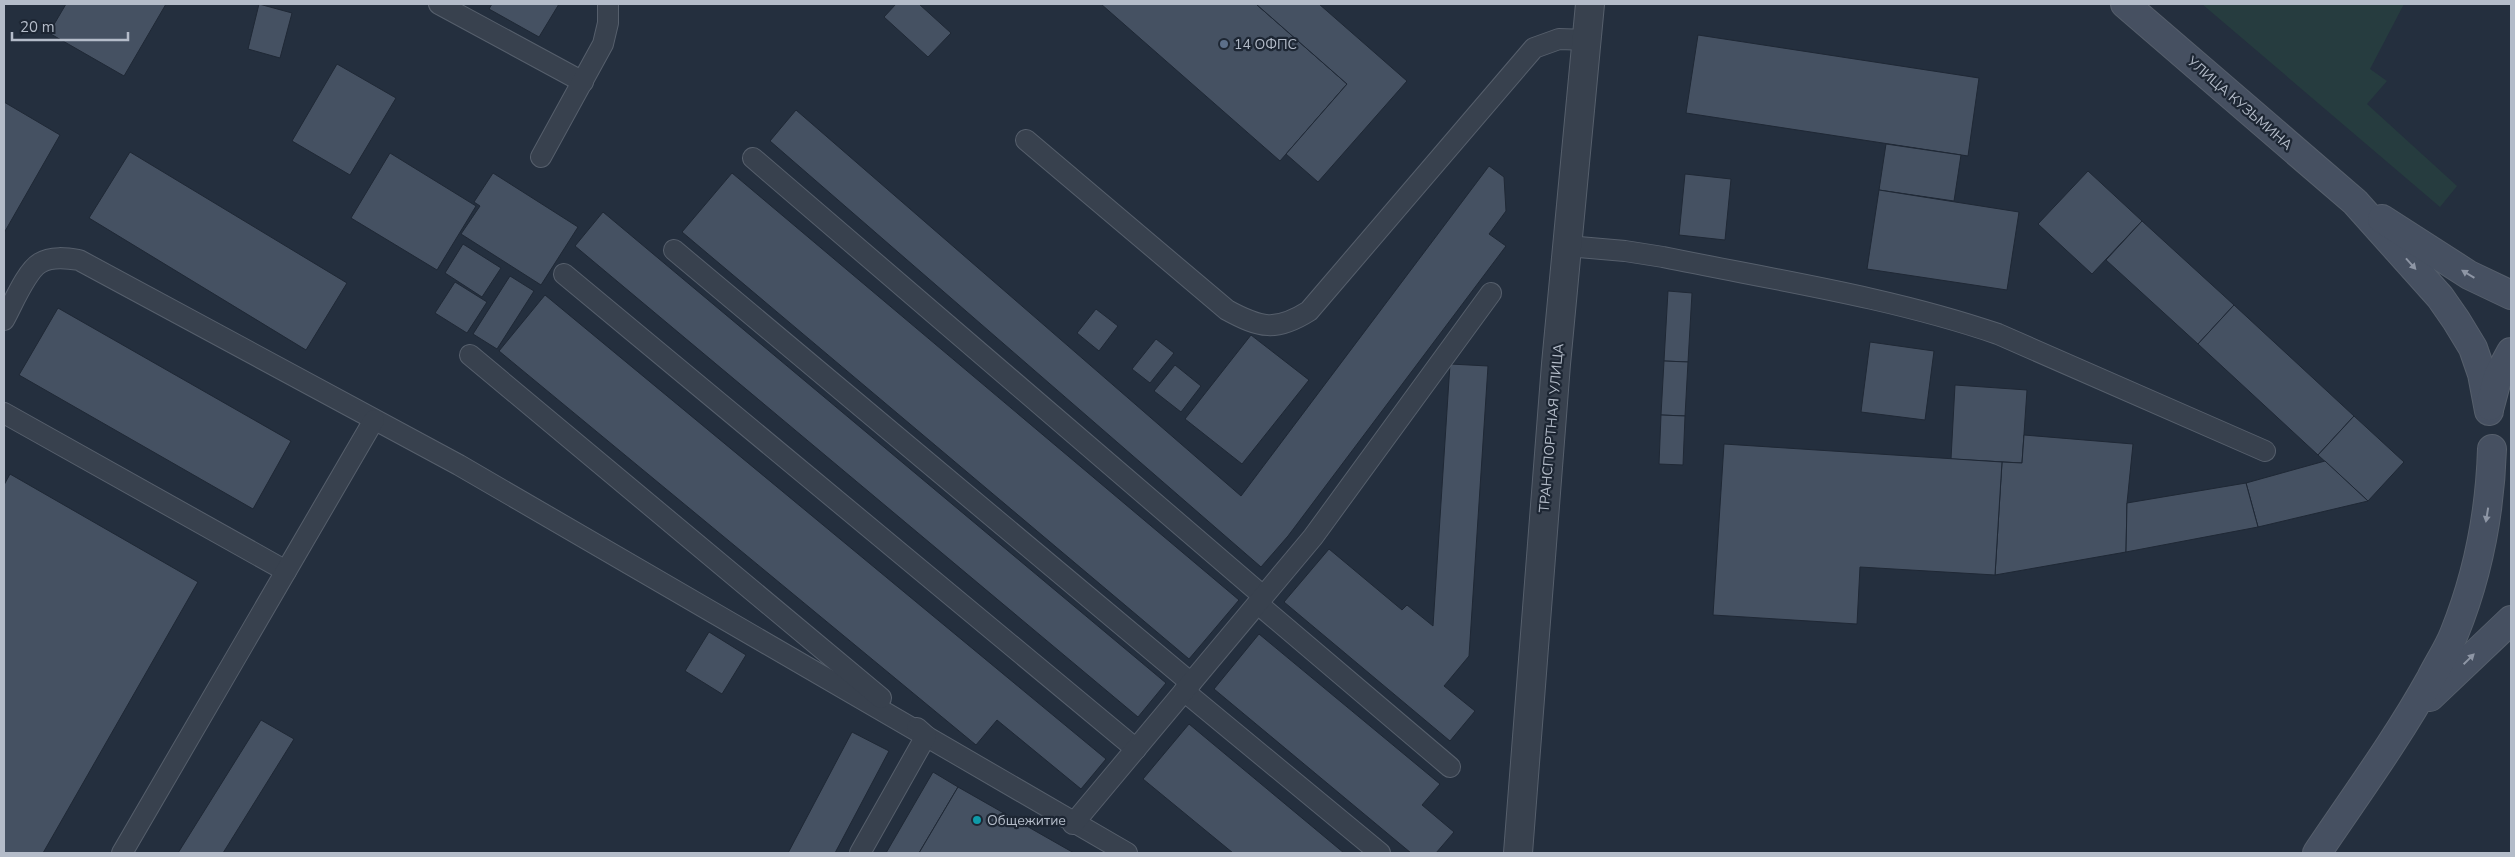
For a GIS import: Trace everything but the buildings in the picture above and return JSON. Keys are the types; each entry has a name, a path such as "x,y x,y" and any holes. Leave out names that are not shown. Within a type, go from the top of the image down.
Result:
{"main road":[{"name":"УЛИЦА КУЗЬМИНА","path":"2125,4 2355,202"},
{"path":"2355,202 2469,275 2511,295"},
{"path":"2317,853 2409,717 2454,635 2472,580 2484,532 2491,492 2492,449 2489,411 2482,374 2473,348 2440,297 2355,202"},
{"path":"2489,411 2498,376 2511,352"},
{"path":"2492,449 2498,468 2511,491"},
{"path":"2409,717 2511,620"}],"street":[{"name":"ТРАНСПОРТНАЯ УЛИЦА","path":"1518,853 1556,364 1590,4"}],"lane":[{"path":"439,4 583,82"},
{"path":"541,157 603,44 608,23 608,4"},
{"path":"1026,140 1227,310 1250,322 1272,326 1291,322 1309,311 1534,48 1559,39 1588,40"},
{"path":"753,158 1450,767"},
{"path":"1567,246 1625,250 1663,257 1902,306 1958,320 1998,334 2265,451"},
{"path":"674,250 1188,687 1380,853"},
{"path":"4,320 30,274 40,263 63,257 79,260 468,470 926,736 1073,824 1127,853"},
{"path":"564,274 1136,749"},
{"path":"1073,824 1313,537 1491,293"},
{"path":"470,355 926,736"},
{"path":"4,413 286,571"},
{"path":"122,853 374,420"},
{"path":"860,853 926,736"}],"green space":[{"path":"2202,4 2404,4 2370,69 2387,81 2367,104 2457,186 2440,207"}],"place":[{"name":"14 ОФПС","path":"1224,44"},
{"name":"Общежитие","path":"977,820"}]}
